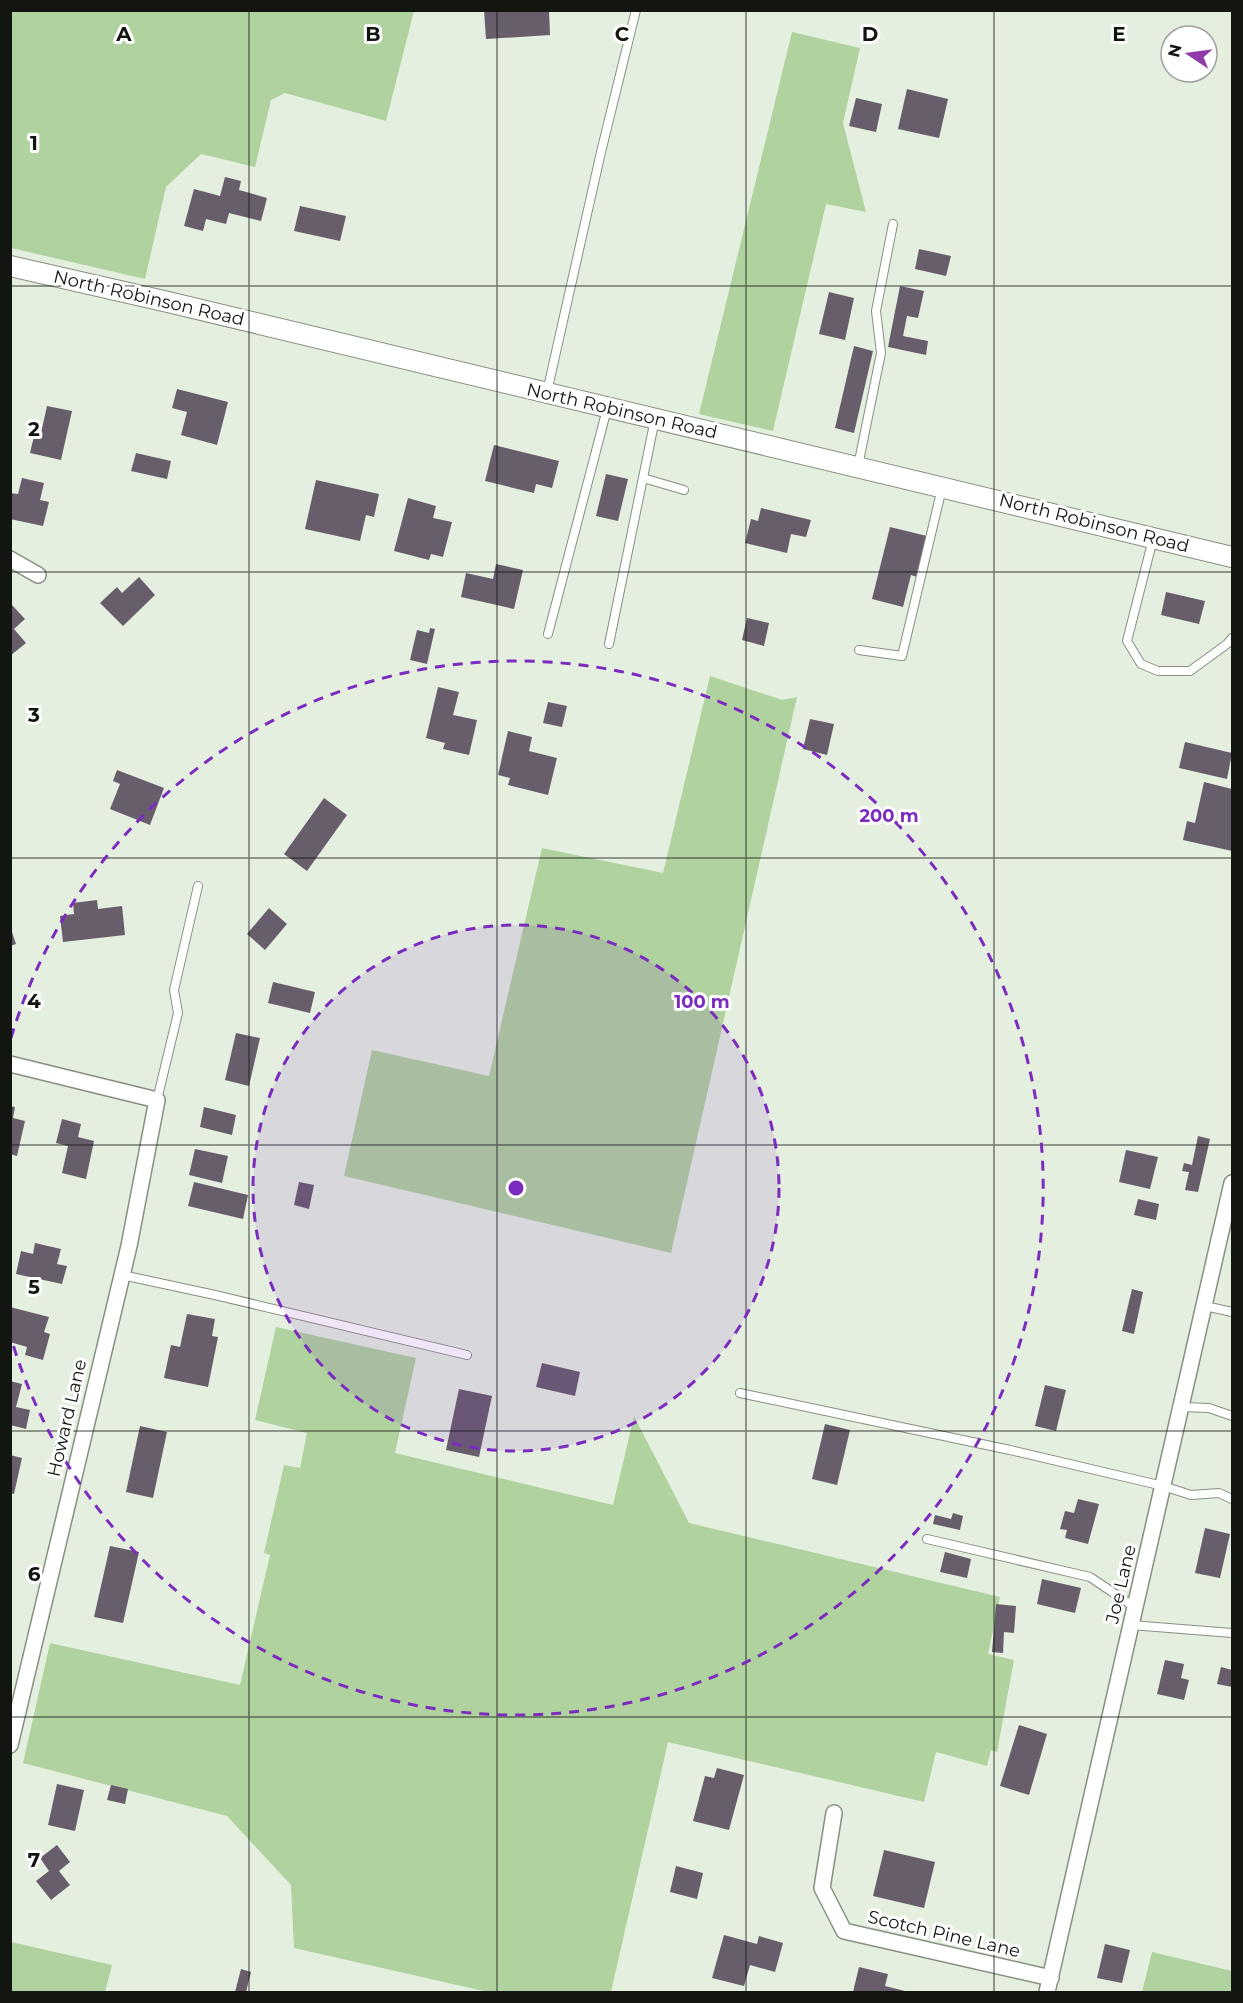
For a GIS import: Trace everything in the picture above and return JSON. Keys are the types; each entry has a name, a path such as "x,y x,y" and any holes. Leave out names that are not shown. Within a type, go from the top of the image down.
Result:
{"street":[{"name":"North Robinson Road","path":"10,266 1233,556"},
{"path":"10,559 38,575"},
{"path":"10,1064 157,1100"},
{"name":"Howard Lane","path":"10,1744 122,1275 157,1100"},
{"name":"Joe Lane","path":"1049,1985 1233,1184"},
{"name":"Scotch Pine Lane","path":"834,1813 822,1888 844,1931 1049,1985"}],"lane":[{"path":"547,393 601,152 636,10"},
{"path":"858,466 881,353 876,311 893,224"},
{"path":"548,634 607,407"},
{"path":"609,644 655,418"},
{"path":"643,478 684,490"},
{"path":"859,650 902,656 943,486"},
{"path":"1154,537 1127,641 1141,664 1158,671 1190,671 1233,638"},
{"path":"157,1100 178,1013 174,990 198,886"},
{"path":"122,1275 467,1355"},
{"path":"1204,1306 1233,1312"},
{"path":"740,1393 1010,1450 1163,1486 1191,1495 1219,1493 1233,1499"},
{"path":"1181,1407 1209,1408 1233,1416"},
{"path":"927,1539 1090,1577 1136,1608"},
{"path":"1131,1625 1233,1633"}],"green space":[{"path":"11,10 414,11 386,121 285,93 271,100 255,167 201,154 166,187 145,279 11,248"},
{"path":"792,32 860,48 843,123 866,212 826,204 773,431 699,414"},
{"path":"710,676 782,700 797,697 671,1253 344,1176 372,1050 489,1076 542,848 663,873"},
{"path":"276,1327 416,1358 395,1453 613,1505 634,1416 689,1523 1000,1597 988,1654 1014,1660 997,1752 991,1750 987,1766 936,1752 924,1802 668,1742 611,1992 488,1992 294,1948 291,1885 227,1816 23,1763 50,1643 240,1685 270,1555 264,1553 284,1465 300,1468 307,1433 255,1420"},
{"path":"11,1942 112,1965 105,1992 11,1992"},
{"path":"1152,1952 1232,1971 1232,1992 1142,1992"}],"building":[{"path":"484,10 549,10 550,35 486,39"},
{"path":"907,89 948,99 939,138 898,129"},
{"path":"856,98 882,104 876,132 849,126"},
{"path":"225,177 241,181 239,190 267,198 261,221 229,213 226,224 206,219 203,231 184,226 194,189 220,196"},
{"path":"300,206 346,216 340,241 294,231"},
{"path":"919,249 951,256 946,276 915,269"},
{"path":"900,286 924,291 918,318 907,316 903,336 928,341 926,355 888,347"},
{"path":"829,292 854,298 845,340 819,334"},
{"path":"854,346 873,351 854,433 835,428"},
{"path":"177,389 228,402 217,445 181,435 187,412 172,408"},
{"path":"47,406 72,411 61,460 30,453 35,432 41,433"},
{"path":"494,445 559,461 552,488 536,484 534,493 485,481"},
{"path":"136,453 171,461 167,479 131,471"},
{"path":"606,474 628,479 618,521 596,516"},
{"path":"22,478 44,483 40,500 49,502 43,526 10,519 10,493 18,494"},
{"path":"316,480 379,494 374,517 366,515 360,541 305,529"},
{"path":"408,498 436,506 433,518 452,522 443,557 431,554 429,560 394,551"},
{"path":"761,508 811,520 806,537 791,534 787,553 745,543 751,519 758,521"},
{"path":"890,527 927,536 917,577 911,575 903,607 872,599"},
{"path":"496,564 523,570 514,609 461,597 466,573 493,579"},
{"path":"139,577 155,595 123,626 100,603 117,587 122,593"},
{"path":"1166,592 1205,601 1199,624 1161,615"},
{"path":"12,605 25,619 14,629 26,643 10,656 10,606"},
{"path":"747,618 769,623 764,646 742,640"},
{"path":"430,628 435,629 427,664 410,660 417,630 429,633"},
{"path":"438,687 459,692 453,715 477,720 469,755 443,749 445,743 426,738"},
{"path":"548,702 567,706 562,727 543,723"},
{"path":"810,719 834,724 827,755 803,749"},
{"path":"508,731 532,737 529,751 557,758 548,795 508,785 510,778 498,775"},
{"path":"1185,742 1232,753 1227,779 1179,768"},
{"path":"117,770 164,788 150,825 110,809 120,784 113,781"},
{"path":"1204,782 1232,789 1232,851 1183,840 1187,821 1195,823"},
{"path":"324,798 347,815 307,871 284,854"},
{"path":"97,900 98,909 122,906 125,935 63,942 60,916 74,914 73,903"},
{"path":"269,908 287,924 265,950 247,934"},
{"path":"10,930 16,944 10,946"},
{"path":"273,982 315,992 310,1013 268,1003"},
{"path":"236,1033 260,1038 249,1086 225,1080"},
{"path":"10,1106 15,1107 13,1118 25,1121 17,1156 10,1154"},
{"path":"204,1107 236,1115 232,1135 200,1127"},
{"path":"62,1119 81,1124 78,1137 94,1141 86,1179 62,1173 68,1146 56,1143"},
{"path":"1198,1136 1210,1139 1198,1192 1185,1190 1189,1172 1182,1171 1184,1163 1192,1165"},
{"path":"195,1149 228,1156 222,1183 189,1175"},
{"path":"1126,1150 1158,1157 1150,1189 1119,1182"},
{"path":"194,1182 248,1195 243,1219 188,1206"},
{"path":"299,1182 314,1185 309,1209 294,1205"},
{"path":"1138,1199 1159,1204 1156,1220 1134,1215"},
{"path":"35,1243 61,1249 57,1264 67,1266 62,1284 16,1274 21,1251 33,1254"},
{"path":"1132,1289 1143,1292 1134,1334 1122,1331"},
{"path":"10,1307 49,1317 44,1332 50,1334 43,1360 25,1355 27,1347 10,1342"},
{"path":"187,1314 215,1319 212,1336 218,1337 208,1387 164,1378 171,1345 180,1347"},
{"path":"542,1363 580,1372 575,1396 536,1387"},
{"path":"10,1381 22,1384 16,1407 30,1410 26,1429 10,1425"},
{"path":"1045,1385 1066,1390 1056,1431 1035,1426"},
{"path":"459,1389 492,1396 479,1457 446,1450"},
{"path":"825,1424 850,1430 837,1485 812,1479"},
{"path":"140,1426 167,1432 153,1498 126,1492"},
{"path":"10,1455 22,1458 14,1494 10,1493"},
{"path":"1078,1499 1099,1504 1088,1544 1065,1538 1067,1530 1060,1529 1065,1511 1074,1513"},
{"path":"953,1513 963,1516 960,1530 933,1524 935,1515 951,1519"},
{"path":"1205,1528 1230,1534 1220,1578 1195,1573"},
{"path":"110,1546 139,1552 123,1623 94,1617"},
{"path":"945,1552 971,1559 967,1578 940,1572"},
{"path":"1042,1579 1081,1588 1075,1613 1037,1604"},
{"path":"996,1604 1016,1606 1014,1633 1004,1632 1003,1653 992,1652"},
{"path":"1165,1660 1184,1664 1181,1678 1189,1680 1184,1700 1157,1694"},
{"path":"1221,1667 1232,1670 1232,1687 1217,1684"},
{"path":"1019,1725 1047,1734 1029,1795 1000,1786"},
{"path":"717,1768 744,1775 729,1830 693,1821 705,1776 714,1778"},
{"path":"57,1784 84,1790 75,1831 48,1825"},
{"path":"111,1785 128,1789 125,1804 107,1800"},
{"path":"57,1845 70,1862 59,1871 70,1885 51,1900 36,1881 49,1871 40,1858"},
{"path":"884,1850 935,1862 924,1908 873,1896"},
{"path":"676,1866 703,1873 697,1899 670,1892"},
{"path":"724,1935 757,1944 759,1936 783,1943 775,1972 750,1965 744,1986 712,1978"},
{"path":"1105,1944 1130,1950 1122,1983 1097,1978"},
{"path":"859,1967 888,1974 885,1986 909,1992 853,1992"},
{"path":"241,1969 251,1972 246,1992 235,1992"}]}
